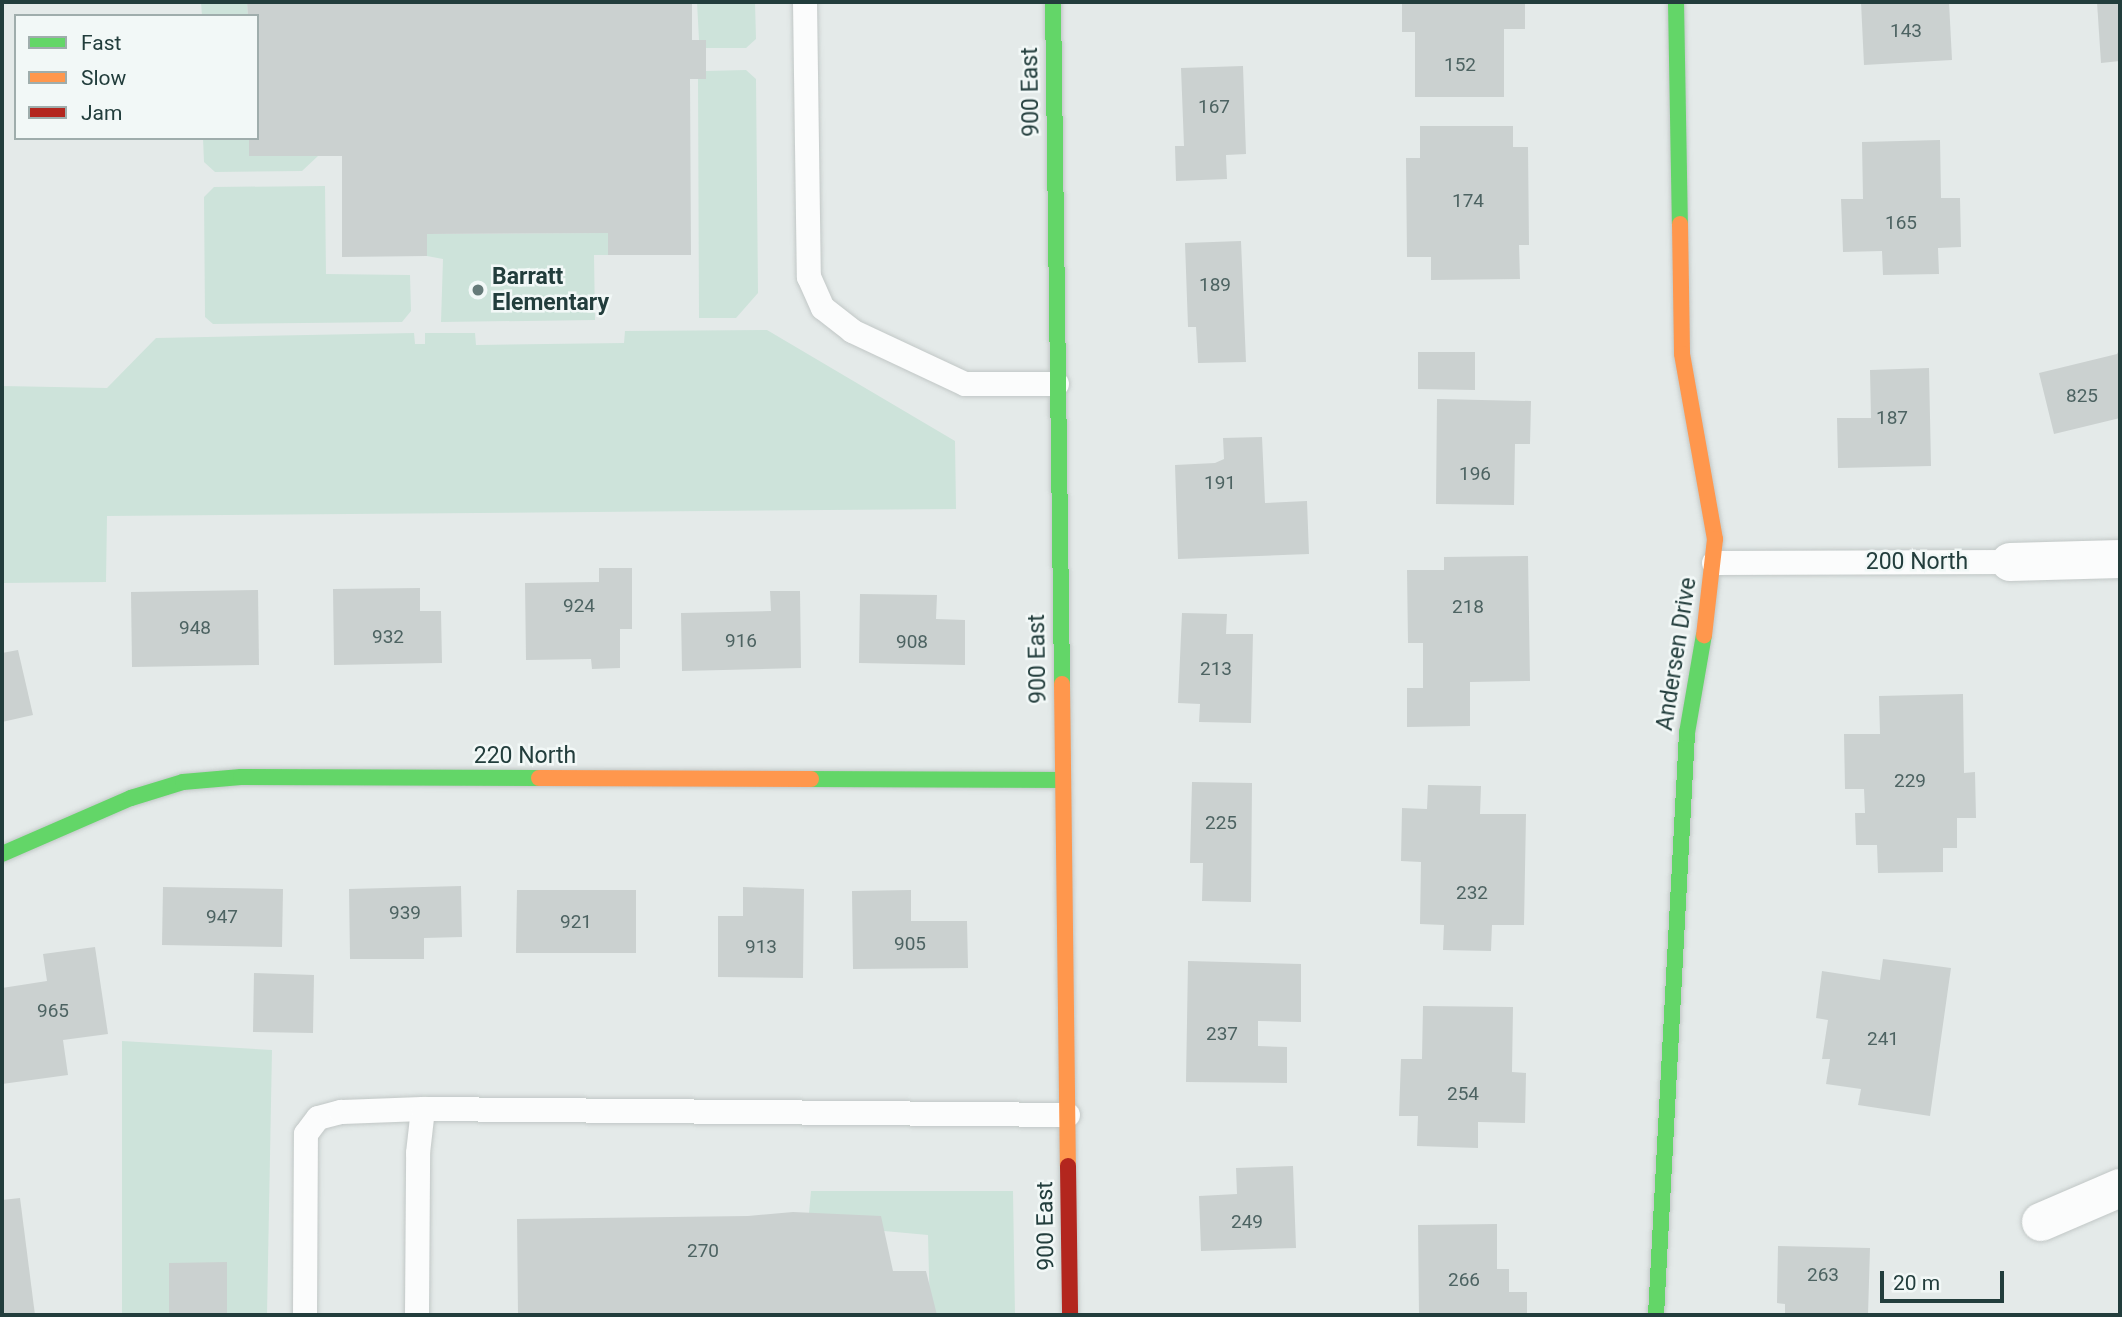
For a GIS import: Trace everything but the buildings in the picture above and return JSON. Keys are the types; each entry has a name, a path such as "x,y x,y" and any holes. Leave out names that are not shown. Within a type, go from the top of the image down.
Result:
{"street":[{"name":"900 East","path":"1053,2 1070,1315"},
{"name":"Andersen Drive","path":"1656,1315 1687,733 1714,563 1712,516 1681,342 1676,2"},
{"name":"200 North","path":"2010,562 2120,559"},
{"name":"220 North","path":"2,854 131,798 183,782 241,777 1063,780"},
{"path":"2041,1222 2120,1188"}],"lane":[{"path":"805,2 809,276 822,308 852,331 965,384 1057,384"},
{"name":"200 North","path":"1714,563 2010,562"},
{"path":"304,1315 306,1134 318,1118 341,1112 423,1110 1068,1115"},
{"path":"417,1315 418,1153 423,1110"}],"green space":[{"path":"201,2 247,2 248,14 202,14"},
{"path":"697,2 755,2 756,39 746,48 706,48 706,40 699,40"},
{"path":"746,70 756,79 758,293 736,318 699,318 698,79 706,78 706,71"},
{"path":"203,140 249,140 249,156 318,156 302,171 215,172 204,162"},
{"path":"325,186 326,274 410,275 411,311 402,322 213,324 205,317 204,197 214,187"},
{"path":"608,233 608,255 594,255 595,320 441,322 443,259 427,256 427,234"},
{"path":"767,330 955,441 956,509 107,516 106,582 2,583 2,386 107,388 156,338 414,333 415,344 425,344 425,333 475,333 476,345 624,343 625,331"},
{"path":"122,1041 272,1050 267,1315 122,1315"},
{"path":"811,1191 1013,1191 1015,1315 930,1315 928,1235 884,1231 809,1213"}],"traffic: fast":[{"path":"1053,2 1062,684"},
{"path":"1676,2 1680,224"},
{"path":"1656,1315 1687,733 1704,635"},
{"path":"2,854 131,798 183,782 241,777 539,778"},
{"path":"811,779 1063,780"}],"traffic: slow":[{"path":"1680,224 1682,354 1715,539 1704,635"},
{"path":"1062,684 1068,1166"},
{"path":"539,778 811,779"}],"traffic: jam":[{"path":"1068,1166 1070,1315"}],"place":[{"name":"Barratt Elementary","path":"478,290"}]}
